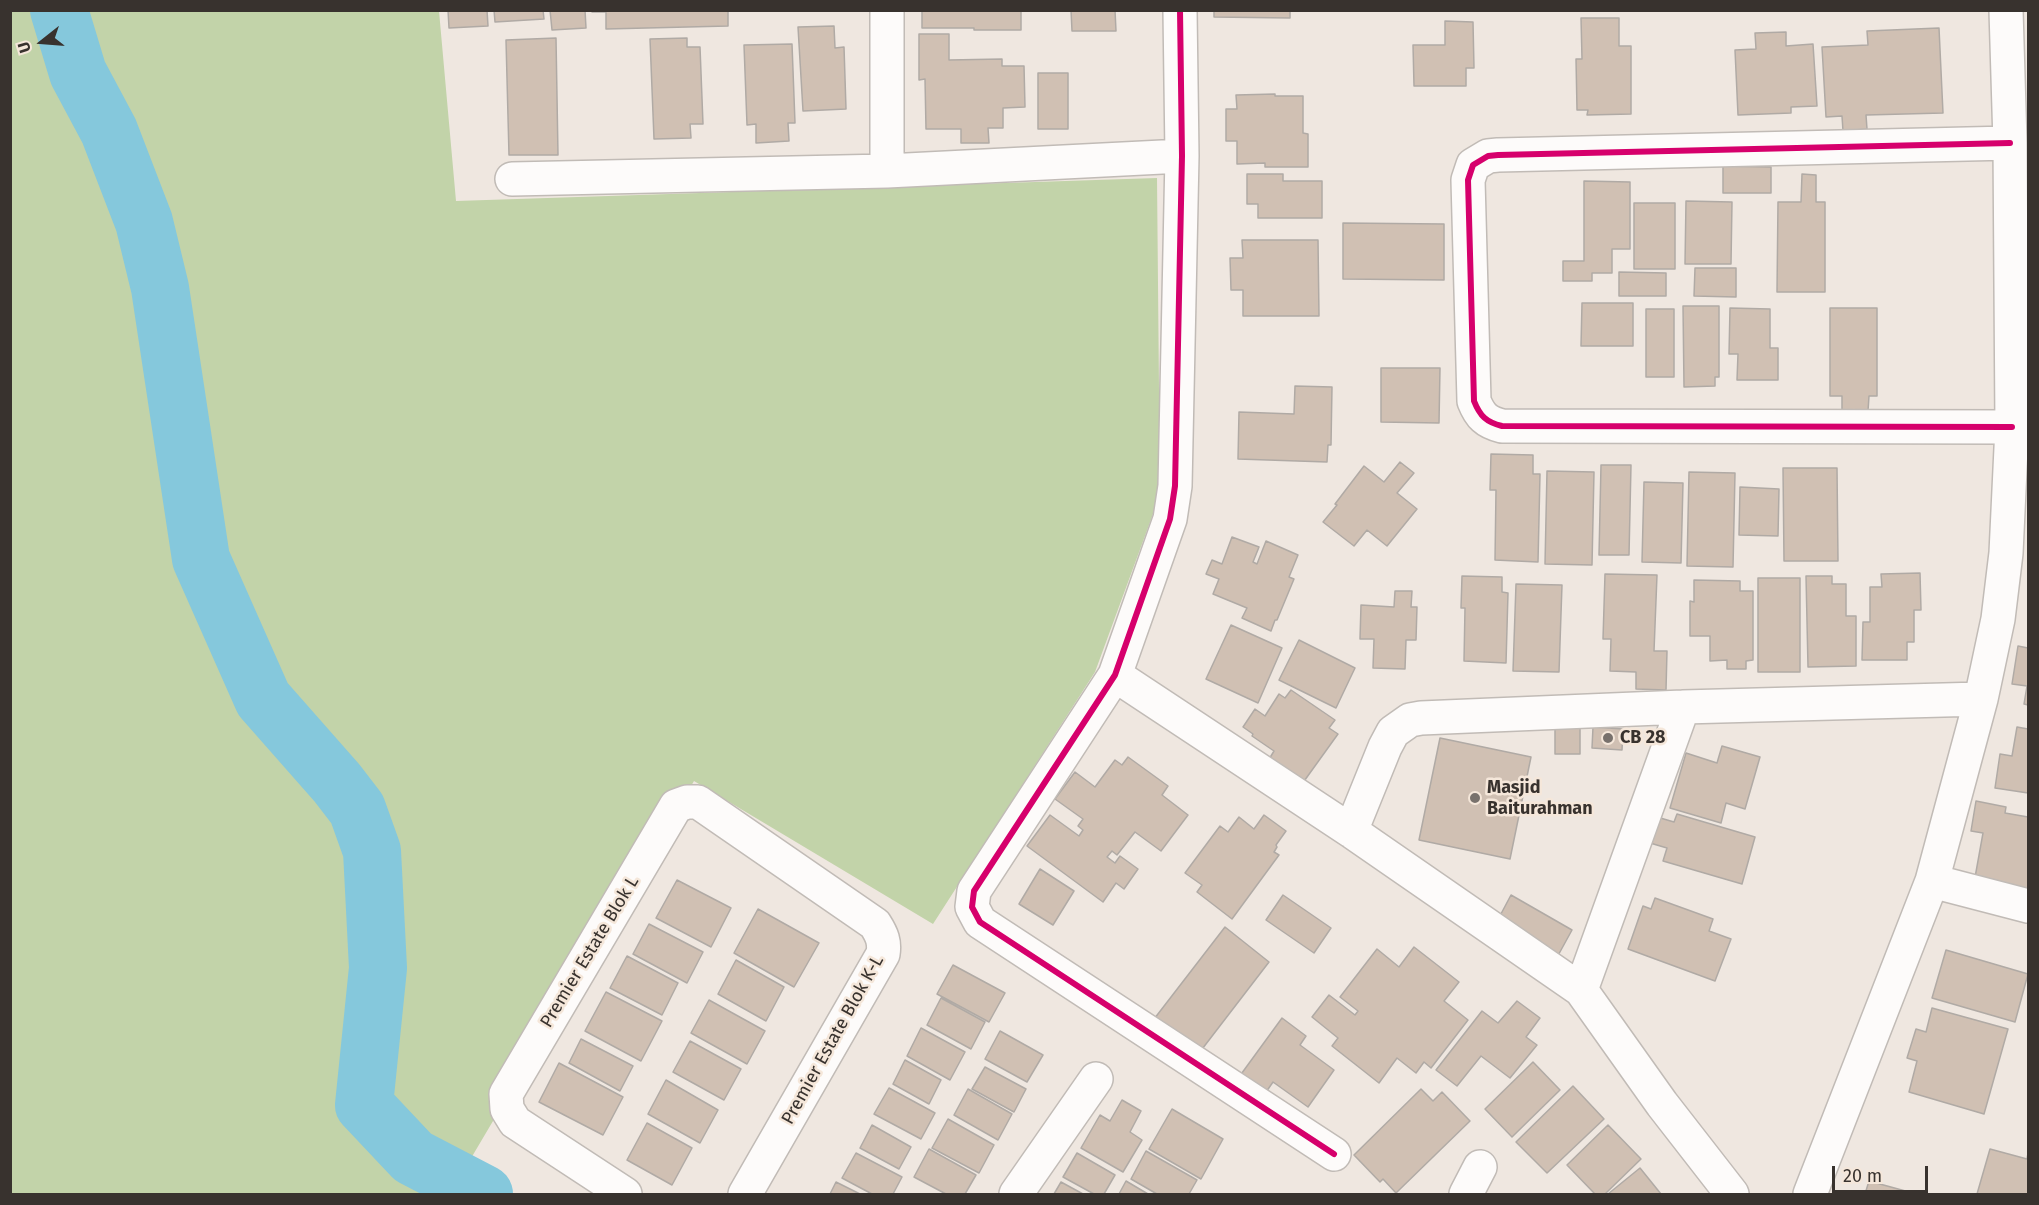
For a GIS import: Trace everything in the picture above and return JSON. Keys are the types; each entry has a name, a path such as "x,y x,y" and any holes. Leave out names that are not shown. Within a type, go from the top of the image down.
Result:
{"street":[{"path":"887,10 887,171"},
{"path":"1180,10 1182,156 1175,486 1170,519 1115,675 974,891 972,902 976,917 980,922 1334,1154"},
{"path":"1810,1194 1932,881 1981,699 1998,619 2005,564 2012,427 2010,143 2006,10"},
{"path":"2010,143 1498,155 1488,156 1473,165 1468,180 1474,401 1483,418 1492,424 1514,426 2012,427"},
{"path":"512,179 887,171 1182,156"},
{"path":"1115,675 1351,831 1581,990 1662,1104 1732,1194"},
{"path":"1351,831 1385,747 1393,732 1410,720 1683,707 1981,699"},
{"path":"1581,990 1683,707"},
{"name":"Premier Estate Blok L","path":"625,1194 515,1122 507,1109 506,1094 676,806 687,802"},
{"name":"Premier Estate Blok K-L","path":"687,802 698,802 875,924 885,946 883,954 745,1194"},
{"path":"1932,881 2028,906"},
{"path":"1016,1194 1096,1079"}],"green space":[{"path":"10,11 439,11 456,201 1157,178 1160,495 1095,672 933,924 694,781 467,1165 510,1194 11,1194"}],"building":[{"path":"448,10 487,10 488,26 449,28"},
{"path":"494,10 543,10 544,19 495,22"},
{"path":"550,10 585,10 586,28 552,30"},
{"path":"592,10 728,10 728,26 606,29 606,12 592,12"},
{"path":"922,10 1021,10 1021,30 922,28"},
{"path":"1071,10 1115,10 1116,31 1072,31"},
{"path":"1214,10 1290,10 1290,18 1214,17"},
{"path":"1581,18 1619,18 1619,46 1631,46 1631,114 1587,115 1588,110 1577,110 1576,59 1582,59"},
{"path":"1445,21 1473,22 1474,68 1466,68 1466,86 1414,86 1413,45 1445,45"},
{"path":"834,26 835,48 844,47 846,109 803,111 798,27"},
{"path":"1939,28 1943,113 1866,115 1867,129 1843,131 1842,116 1826,117 1822,47 1868,45 1867,31"},
{"path":"1786,32 1786,46 1813,44 1817,106 1791,107 1791,113 1738,115 1735,50 1756,49 1755,33"},
{"path":"919,34 949,34 949,60 1002,59 1002,66 1024,66 1025,107 1003,108 1003,128 988,128 989,143 961,143 961,129 926,129 925,79 919,80"},
{"path":"556,38 558,155 509,155 506,40"},
{"path":"687,38 687,47 700,47 703,124 690,124 691,138 654,139 650,39"},
{"path":"792,44 795,123 788,123 789,141 756,143 756,124 747,125 744,45"},
{"path":"1038,73 1068,73 1068,129 1038,129"},
{"path":"1275,94 1275,96 1303,96 1303,133 1308,134 1308,167 1265,167 1265,163 1237,164 1237,141 1226,141 1226,109 1237,109 1236,95"},
{"path":"1723,166 1771,167 1771,193 1723,193"},
{"path":"1247,174 1283,174 1283,181 1322,181 1322,218 1258,218 1258,204 1247,204"},
{"path":"1802,174 1816,175 1816,202 1825,202 1825,292 1777,292 1778,202 1801,202"},
{"path":"1584,181 1630,182 1630,249 1612,249 1612,273 1592,273 1592,281 1563,281 1563,261 1584,261"},
{"path":"1686,201 1732,202 1731,264 1685,264"},
{"path":"1634,203 1675,203 1675,269 1634,269"},
{"path":"1343,223 1444,224 1444,280 1343,279"},
{"path":"1242,240 1318,240 1319,316 1243,316 1243,290 1231,290 1230,258 1243,258"},
{"path":"1695,268 1736,268 1736,297 1694,296"},
{"path":"1619,272 1666,273 1666,296 1619,296"},
{"path":"1582,303 1633,303 1633,346 1581,346"},
{"path":"1683,306 1719,306 1719,377 1715,377 1715,386 1684,387"},
{"path":"1730,308 1770,309 1770,348 1778,348 1778,380 1737,380 1738,354 1729,354"},
{"path":"1830,308 1877,308 1877,396 1869,396 1868,411 1842,411 1842,396 1830,396"},
{"path":"1646,309 1674,309 1674,377 1646,377"},
{"path":"1381,368 1440,368 1439,423 1381,422"},
{"path":"1295,386 1332,387 1331,445 1328,445 1327,462 1238,459 1239,412 1294,414"},
{"path":"1491,454 1533,455 1533,474 1540,474 1538,562 1495,560 1496,490 1490,490"},
{"path":"1400,462 1414,473 1397,493 1417,509 1387,546 1367,530 1354,546 1323,522 1364,466 1384,482"},
{"path":"1601,465 1631,465 1629,555 1599,555"},
{"path":"1783,468 1837,468 1838,561 1784,561"},
{"path":"1547,471 1594,472 1592,565 1545,564"},
{"path":"1689,472 1735,473 1733,567 1687,566"},
{"path":"1644,482 1683,483 1681,563 1642,562"},
{"path":"1740,487 1779,489 1778,536 1739,535"},
{"path":"1232,537 1259,547 1253,562 1257,564 1266,541 1298,555 1289,577 1294,579 1271,631 1242,618 1247,608 1213,594 1219,579 1206,574 1212,560 1222,564"},
{"path":"1920,573 1921,610 1914,610 1914,642 1907,642 1907,660 1862,660 1863,622 1870,622 1870,587 1882,587 1881,574"},
{"path":"1605,574 1657,575 1654,651 1667,651 1666,690 1636,689 1636,672 1610,671 1611,639 1603,639"},
{"path":"1462,576 1502,577 1502,592 1508,593 1506,663 1464,661 1465,608 1461,608"},
{"path":"1806,576 1832,576 1832,584 1846,584 1846,616 1856,616 1856,666 1808,667"},
{"path":"1758,578 1800,578 1800,672 1758,672"},
{"path":"1694,580 1740,581 1740,591 1753,591 1753,660 1746,661 1746,669 1727,669 1727,660 1710,661 1710,636 1690,636 1690,601 1694,602"},
{"path":"1516,584 1562,585 1559,672 1513,671"},
{"path":"1395,591 1412,591 1411,607 1417,607 1416,640 1406,640 1405,669 1373,668 1374,639 1360,639 1361,605 1394,607"},
{"path":"1231,625 1282,648 1258,703 1206,679"},
{"path":"1299,640 1355,668 1336,708 1279,680"},
{"path":"2018,646 2028,648 2028,705 2024,704 2027,686 2012,684"},
{"path":"1291,690 1335,720 1329,728 1338,734 1302,784 1268,761 1274,751 1243,727 1255,709 1265,716 1279,694 1285,698"},
{"path":"1555,719 1580,719 1580,754 1555,754"},
{"name":"CB 28","path":"1593,727 1623,729 1622,750 1592,748"},
{"path":"2017,727 2028,729 2028,793 1995,788 2000,754 2012,756"},
{"name":"Masjid Baiturahman","path":"1440,738 1531,757 1510,859 1419,840"},
{"path":"1722,746 1760,757 1745,809 1726,803 1721,823 1670,808 1686,753 1717,763"},
{"path":"1128,757 1168,786 1162,795 1188,815 1161,851 1135,832 1117,855 1112,851 1107,857 1115,863 1120,856 1138,869 1124,889 1116,883 1103,902 1027,846 1050,815 1079,836 1083,830 1078,826 1083,819 1055,799 1075,772 1095,787 1115,760 1122,765"},
{"path":"1976,801 2006,807 2005,813 2028,817 2028,895 1974,883 1983,833 1971,831"},
{"path":"1677,814 1755,837 1742,884 1663,861 1667,848 1650,843 1657,817 1674,822"},
{"path":"1264,815 1286,831 1276,845 1274,852 1279,855 1232,919 1197,892 1202,885 1185,873 1220,826 1228,832 1239,817 1254,829"},
{"path":"1040,869 1074,891 1053,925 1019,904"},
{"path":"677,880 731,908 711,947 656,918"},
{"path":"1283,895 1331,928 1314,953 1266,920"},
{"path":"1511,895 1572,930 1555,961 1494,927"},
{"path":"1655,898 1713,919 1709,931 1731,939 1715,981 1628,949 1643,906 1651,909"},
{"path":"758,909 819,943 794,987 734,953"},
{"path":"649,924 703,952 687,983 633,954"},
{"path":"1225,927 1269,962 1196,1057 1151,1023"},
{"path":"1414,947 1459,982 1444,1001 1468,1020 1431,1068 1424,1062 1416,1073 1397,1058 1379,1083 1332,1046 1338,1038 1312,1017 1329,995 1355,1015 1358,1011 1340,997 1377,949 1399,967"},
{"path":"1946,950 2028,974 2015,1022 1932,998"},
{"path":"627,956 678,983 662,1015 610,988"},
{"path":"736,960 784,987 766,1021 718,994"},
{"path":"953,965 1005,993 989,1022 937,994"},
{"path":"606,992 662,1021 641,1061 585,1031"},
{"path":"941,998 985,1022 971,1049 927,1025"},
{"path":"709,1000 765,1031 747,1064 691,1033"},
{"path":"1517,1001 1540,1018 1526,1037 1537,1045 1510,1078 1481,1056 1457,1086 1436,1070 1482,1011 1498,1023"},
{"path":"1932,1008 2008,1029 1984,1114 1909,1092 1917,1061 1907,1058 1916,1029 1926,1032"},
{"path":"1282,1018 1306,1036 1300,1045 1334,1070 1308,1107 1273,1082 1264,1095 1239,1077"},
{"path":"921,1028 965,1052 950,1080 907,1056"},
{"path":"1000,1031 1043,1055 1027,1082 985,1059"},
{"path":"581,1039 633,1066 620,1091 569,1063"},
{"path":"690,1041 741,1069 724,1100 673,1072"},
{"path":"905,1060 941,1080 929,1104 893,1084"},
{"path":"1533,1062 1560,1090 1512,1137 1485,1109"},
{"path":"559,1063 623,1097 603,1135 539,1102"},
{"path":"985,1067 1026,1089 1014,1112 972,1089"},
{"path":"666,1080 718,1110 700,1143 648,1114"},
{"path":"1573,1086 1604,1119 1547,1173 1516,1142"},
{"path":"889,1088 935,1113 921,1139 874,1114"},
{"path":"968,1089 1012,1114 998,1140 954,1115"},
{"path":"1421,1089 1433,1101 1442,1092 1470,1121 1396,1193 1383,1179 1380,1182 1354,1155"},
{"path":"1122,1100 1141,1111 1130,1132 1142,1140 1123,1172 1081,1148 1100,1115 1110,1121"},
{"path":"1172,1109 1223,1139 1201,1179 1149,1149"},
{"path":"948,1119 994,1145 979,1173 932,1148"},
{"path":"647,1123 692,1148 672,1185 627,1160"},
{"path":"872,1125 911,1147 899,1169 860,1148"},
{"path":"1608,1125 1641,1159 1605,1194 1595,1194 1567,1165"},
{"path":"929,1149 976,1175 965,1194 946,1194 914,1177"},
{"path":"1990,1149 2027,1159 2028,1153 2028,1194 1977,1194"},
{"path":"1146,1151 1197,1180 1189,1194 1157,1194 1131,1179"},
{"path":"856,1153 902,1177 893,1194 872,1194 842,1178"},
{"path":"1077,1153 1115,1175 1104,1194 1094,1194 1063,1177"},
{"path":"1640,1168 1661,1194 1608,1194"},
{"path":"1126,1181 1148,1194 1119,1194"},
{"path":"1869,1181 1909,1192 1915,1194 1865,1194"},
{"path":"836,1182 860,1194 830,1194"},
{"path":"1061,1182 1083,1194 1054,1194"}],"waterway":[{"path":"59,10 78,73 109,131 144,222 160,288 201,559 263,699 357,809 372,851 378,968 364,1105 413,1157 484,1194"}],"cycle path":[{"path":"1180,10 1182,156 1175,486 1170,519 1115,675 974,891 972,907 980,922 1334,1154"},
{"path":"2010,143 1498,155 1488,156 1473,165 1468,180 1474,401 1481,414 1492,423 1502,426 2012,427"}],"place":[{"name":"CB 28","path":"1608,738"},
{"name":"Masjid Baiturahman","path":"1475,798"}]}
